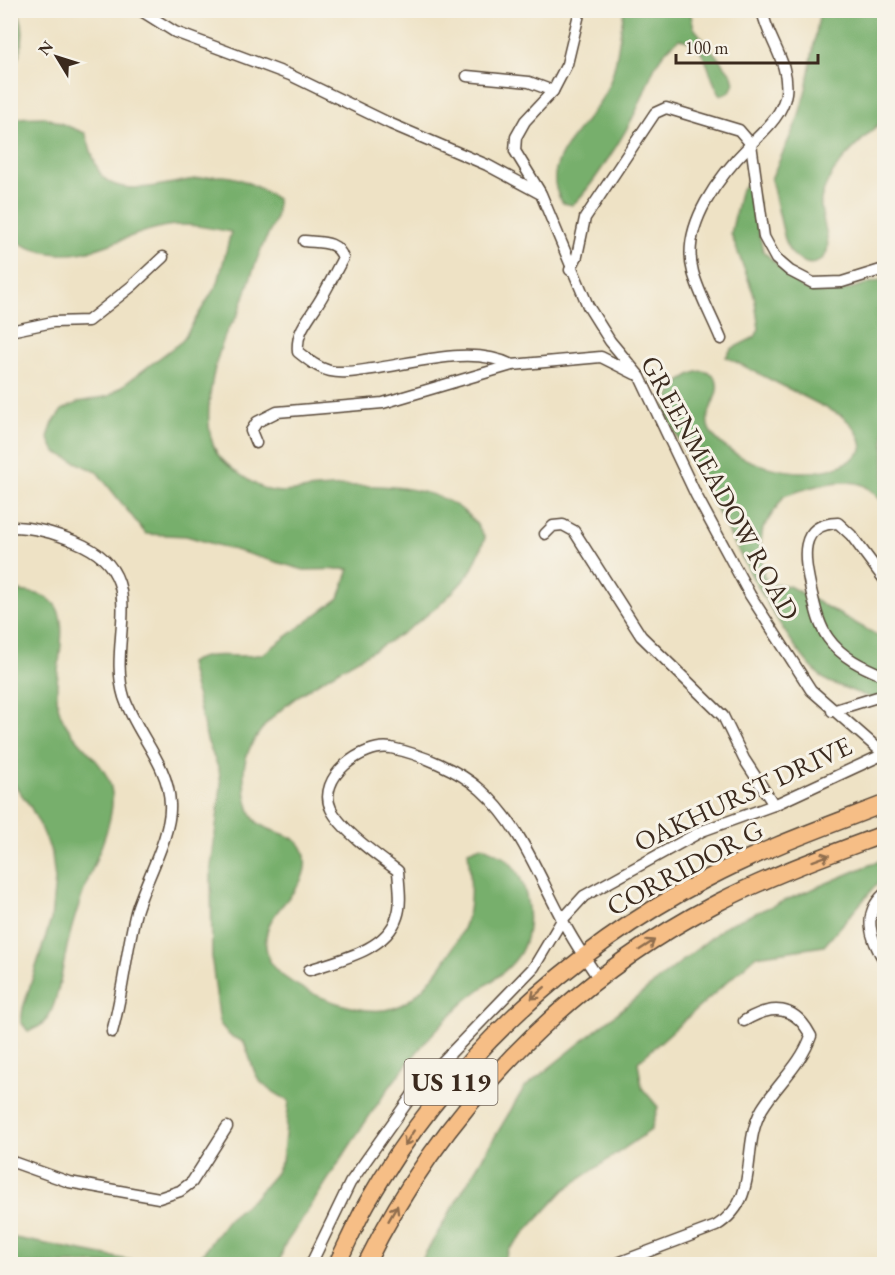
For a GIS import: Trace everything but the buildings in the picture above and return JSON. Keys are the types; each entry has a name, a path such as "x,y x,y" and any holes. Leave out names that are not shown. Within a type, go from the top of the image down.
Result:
{"highway":[{"name":"CORRIDOR G","path":"337,1264 366,1204 415,1128 449,1084 536,994 620,930 708,878 786,843 885,804"},
{"path":"727,898 724,887 738,871 885,814"},
{"name":"CORRIDOR G","path":"599,979 646,945 727,898 778,874 885,834"},
{"name":"US 119","path":"366,1264 408,1187 469,1104 558,1014 599,979"}],"street":[{"path":"140,10 176,32 290,75 391,124 487,165 541,194"},
{"name":"GREENMEADOW ROAD","path":"580,10 567,64 553,91 525,121 516,137 515,151 553,219 570,270 588,306 610,341 640,377 696,495 750,595 811,690 832,711 884,754"},
{"path":"721,339 692,270 692,238 707,198 725,170 783,108 786,91 785,68 762,10"},
{"path":"467,76 529,82 553,91"},
{"path":"570,270 577,256 585,218 655,113 666,108 739,130 751,144 764,237 776,259 790,271 813,284 842,282 885,269"},
{"path":"304,241 334,244 340,249 343,258 317,305 303,323 297,342 298,352 312,363 330,371 352,372 464,356 498,358 512,365"},
{"path":"10,332 53,322 88,321 132,286 163,257"},
{"path":"256,443 251,431 257,422 277,412 383,403 512,365 601,357 640,377"},
{"path":"885,579 851,535 838,523 826,524 816,530 808,541 804,556 816,611 827,637 847,658 885,676"},
{"path":"545,534 553,526 563,525 574,531 641,636 723,716 744,759 774,805"},
{"path":"10,527 47,530 85,546 103,558 120,581 124,615 120,678 125,699 168,783 171,806 168,827 136,913 121,1000 112,1032"},
{"path":"832,711 885,695"},
{"path":"309,970 353,955 382,940 397,917 400,899 398,871 340,821 331,809 328,792 341,766 364,754 388,747 450,771 481,789 521,837 562,920 599,979"},
{"name":"OAKHURST DRIVE","path":"311,1264 350,1184 418,1087 534,967 562,920 584,896 702,831 774,805 884,754"},
{"path":"885,894 878,900 868,922 885,960"},
{"path":"615,1264 716,1226 727,1219 737,1207 747,1183 753,1138 762,1109 806,1051 811,1036 803,1022 790,1012 772,1010 758,1013 744,1021"},
{"path":"10,1161 69,1182 159,1198 180,1191 192,1182 227,1127"}],"green space":[{"path":"10,11 17,11 23,33 21,49 11,69"},
{"path":"624,11 690,11 694,28 732,75 734,83 730,92 721,95 697,46 679,39 657,63 632,119 598,174 572,205 563,203 556,187 555,172 569,143 601,101 608,87 616,59"},
{"path":"820,11 884,11 884,119 838,165 825,187 821,206 827,238 827,252 818,262 812,264 797,258 786,244 771,179 798,119 806,89"},
{"path":"45,117 85,133 99,171 113,184 127,188 142,188 223,176 244,181 277,199 274,223 259,253 238,314 226,333 213,376 209,426 217,453 227,464 258,486 277,492 363,486 412,489 434,495 455,505 472,519 485,538 471,571 455,590 407,630 310,688 285,706 264,726 250,748 244,776 249,809 254,819 261,825 295,840 305,855 302,878 297,888 276,914 266,934 266,947 270,962 291,982 335,1002 366,1010 394,1008 406,1002 430,981 451,951 466,922 470,903 468,851 481,846 502,856 515,869 524,890 528,914 526,937 518,956 504,971 461,1005 410,1060 366,1121 284,1246 279,1264 195,1264 228,1219 255,1197 275,1174 282,1161 289,1101 262,1083 255,1072 244,1042 230,1036 220,1024 212,962 211,868 221,786 219,770 207,740 189,663 207,657 263,654 339,598 349,569 304,570 186,536 146,534 97,472 55,452 48,437 53,423 62,410 79,402 109,396 182,341 218,283 231,232 191,226 167,226 103,247 72,254 55,254 22,244 11,233 11,118"},
{"path":"748,181 758,201 757,225 763,251 803,289 821,293 839,292 884,279 884,503 863,485 844,482 823,484 784,496 763,528 760,548 764,577 770,583 789,586 884,639 884,703 829,682 814,670 797,649 762,594 679,441 666,411 671,394 684,378 701,371 709,372 717,384 708,418 710,431 723,445 740,456 761,465 808,472 830,469 848,462 862,449 856,430 842,416 726,357 731,349 755,337 759,329 754,295 731,234 740,192"},
{"path":"11,590 44,596 58,610 62,632 57,685 59,709 71,731 103,770 112,793 107,830 75,918 53,1006 45,1021 28,1031 21,1022 23,1008 51,920 55,880 52,854 42,829 30,806 11,780"},
{"path":"884,859 884,876 824,946 756,956 638,1062 642,1088 658,1107 651,1130 564,1190 509,1250 502,1264 419,1264 524,1088 727,925"},
{"path":"10,1237 144,1263 150,1264 11,1264"}]}
